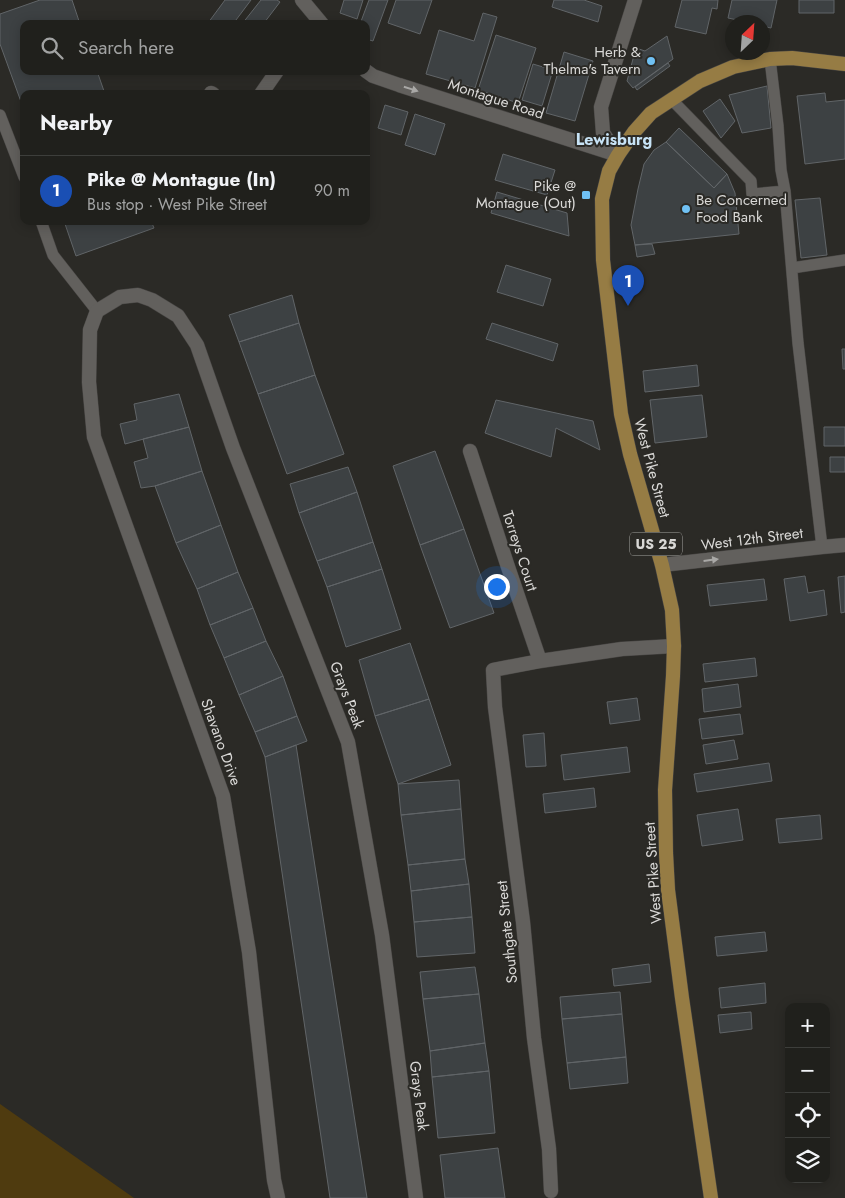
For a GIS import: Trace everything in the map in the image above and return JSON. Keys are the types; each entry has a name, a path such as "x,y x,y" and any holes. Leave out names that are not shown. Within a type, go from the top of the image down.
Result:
{"main road":[{"name":"West Pike Street","path":"770,59 792,58 845,64"},
{"name":"West Pike Street","path":"711,1198 668,890 666,790 674,676 672,610 662,565 630,454 621,414 603,260 602,199 609,171 618,155 634,132 651,113 700,81 733,67 765,60"}],"street":[{"path":"302,0 315,20"},
{"path":"618,155 603,133 600,107 634,0"},
{"name":"Montague Road","path":"370,74 399,85 618,155"},
{"path":"264,90 274,75"},
{"name":"Grays Peak","path":"97,310 120,297 138,295 152,300 178,316 197,345 233,448 348,742 382,935 416,1198"},
{"name":"Shavano Drive","path":"97,310 90,330 89,382 94,437 223,796 249,952 274,1180 278,1198"},
{"name":"Torreys Court","path":"470,450 540,660"},
{"name":"West 12th Street","path":"662,565 845,545"},
{"path":"540,660 622,649 674,646"},
{"name":"Southgate Street","path":"540,660 493,670 495,707 523,922 534,1038 549,1150 551,1191"}],"lane":[{"path":"770,59 781,170 785,191 798,344 822,547"},
{"path":"672,99 751,181 752,194 785,191"},
{"path":"0,115 20,167"},
{"path":"42,225 53,255 97,310"},
{"path":"792,268 845,260"}],"shaded area":[{"path":"0,1104 134,1198 0,1198"}],"building":[{"path":"40,0 72,0 79,20 20,20 20,75 98,75 104,90 20,90 20,99 0,44 0,14"},
{"path":"225,0 251,0 236,20 210,20"},
{"path":"261,0 277,0 280,2 266,20 245,20"},
{"path":"344,0 363,0 357,19 340,13"},
{"path":"369,0 388,0 373,41 370,40 370,20 362,20"},
{"path":"396,0 432,0 420,34 388,23"},
{"path":"554,0 584,0 602,6 598,22 552,7"},
{"path":"682,0 718,0 717,9 712,8 706,34 675,27"},
{"path":"732,0 777,0 771,28 770,15 729,15"},
{"path":"799,0 834,0 834,13 799,13"},
{"path":"483,13 497,17 475,88 426,74 439,30 474,41"},
{"path":"496,35 536,48 518,103 478,90"},
{"name":"Herb & Thelma's Tavern","path":"667,36 673,59 633,88 627,81 636,48 645,51"},
{"path":"564,52 593,61 575,121 546,113"},
{"path":"668,63 670,66 637,90 635,87"},
{"path":"533,64 553,70 542,106 522,100"},
{"path":"767,86 771,128 742,133 729,95"},
{"path":"825,93 826,102 845,100 845,159 805,164 797,96"},
{"path":"720,99 735,121 721,138 703,111"},
{"path":"385,105 408,112 401,135 378,128"},
{"path":"415,114 445,124 435,155 405,145"},
{"path":"679,128 727,174 714,188 666,142"},
{"name":"Be Concerned Food Bank","path":"666,142 714,188 727,174 735,193 739,234 635,245 631,225 644,164 654,150"},
{"path":"503,154 555,170 547,195 495,180"},
{"path":"497,192 567,213 569,236 491,213"},
{"path":"820,198 827,255 801,258 795,200"},
{"path":"65,225 153,225 154,228 76,256"},
{"path":"652,244 655,254 637,257 635,245"},
{"path":"506,265 551,279 543,306 497,292"},
{"path":"292,295 299,323 239,342 229,315"},
{"path":"299,323 315,375 258,394 239,342"},
{"path":"492,323 558,344 553,361 486,339"},
{"path":"842,349 845,349 845,369 843,369"},
{"path":"697,365 699,386 645,392 643,371"},
{"path":"315,375 344,454 287,474 258,394"},
{"path":"179,394 189,427 125,444 120,424 137,420 134,404"},
{"path":"702,395 707,437 655,443 650,400"},
{"path":"496,400 593,421 600,450 556,428 551,457 485,433"},
{"path":"189,427 202,471 155,486 141,488 134,462 148,458 143,439"},
{"path":"824,427 845,427 845,446 824,446"},
{"path":"435,451 464,529 420,545 393,466"},
{"path":"830,457 845,457 845,472 830,472"},
{"path":"348,467 357,492 299,513 290,484"},
{"path":"202,471 221,525 176,543 155,486"},
{"path":"357,492 373,542 317,561 299,513"},
{"path":"221,525 238,572 197,589 176,543"},
{"path":"464,529 494,613 450,628 420,545"},
{"path":"373,542 382,569 327,587 317,561"},
{"path":"382,569 401,629 346,647 327,587"},
{"path":"238,572 253,608 210,625 197,589"},
{"path":"805,576 808,593 824,590 827,615 790,621 784,579"},
{"path":"845,576 845,612 841,613 838,577"},
{"path":"764,579 767,600 710,606 707,585"},
{"path":"253,608 266,641 224,658 210,625"},
{"path":"266,641 283,676 239,695 224,658"},
{"path":"410,643 429,699 375,716 359,660"},
{"path":"755,658 757,676 705,682 703,664"},
{"path":"283,676 297,716 255,732 239,695"},
{"path":"738,684 741,707 704,712 702,689"},
{"path":"637,698 640,720 610,724 607,702"},
{"path":"429,699 451,765 398,784 375,716"},
{"path":"740,714 743,734 702,739 699,719"},
{"path":"297,716 307,741 265,757 255,732"},
{"path":"544,733 546,766 526,767 523,735"},
{"path":"734,740 738,759 706,764 703,745"},
{"path":"296,745 367,1198 330,1198 265,757"},
{"path":"627,747 630,772 564,780 561,755"},
{"path":"769,763 772,781 697,792 694,774"},
{"path":"459,780 461,809 401,815 398,784"},
{"path":"594,788 596,807 545,813 543,794"},
{"path":"461,809 465,859 408,865 401,815"},
{"path":"738,809 743,840 702,846 697,815"},
{"path":"820,815 822,839 779,843 776,819"},
{"path":"465,859 469,884 411,891 408,865"},
{"path":"469,884 472,917 414,922 411,891"},
{"path":"472,917 475,953 417,957 414,922"},
{"path":"765,932 767,951 717,956 715,937"},
{"path":"649,964 651,982 614,986 612,969"},
{"path":"475,967 479,994 423,999 420,972"},
{"path":"765,983 766,1003 721,1008 719,988"},
{"path":"620,992 622,1014 562,1019 560,997"},
{"path":"479,994 485,1043 430,1051 423,999"},
{"path":"751,1012 752,1029 720,1033 718,1015"},
{"path":"622,1014 626,1057 567,1063 562,1019"},
{"path":"485,1043 489,1071 432,1077 430,1051"},
{"path":"626,1057 628,1083 570,1089 567,1063"},
{"path":"489,1071 495,1133 438,1138 432,1077"},
{"path":"498,1148 505,1198 445,1198 440,1155"}],"place":[{"name":"Herb & Thelma's Tavern","path":"651,61"},
{"name":"Pike @ Montague (Out)","path":"586,195"},
{"name":"Be Concerned Food Bank","path":"686,209"},
{"name":"Pike @ Montague (In)","path":"628,306"}],"district":[{"name":"Lewisburg","path":"614,139"}]}
